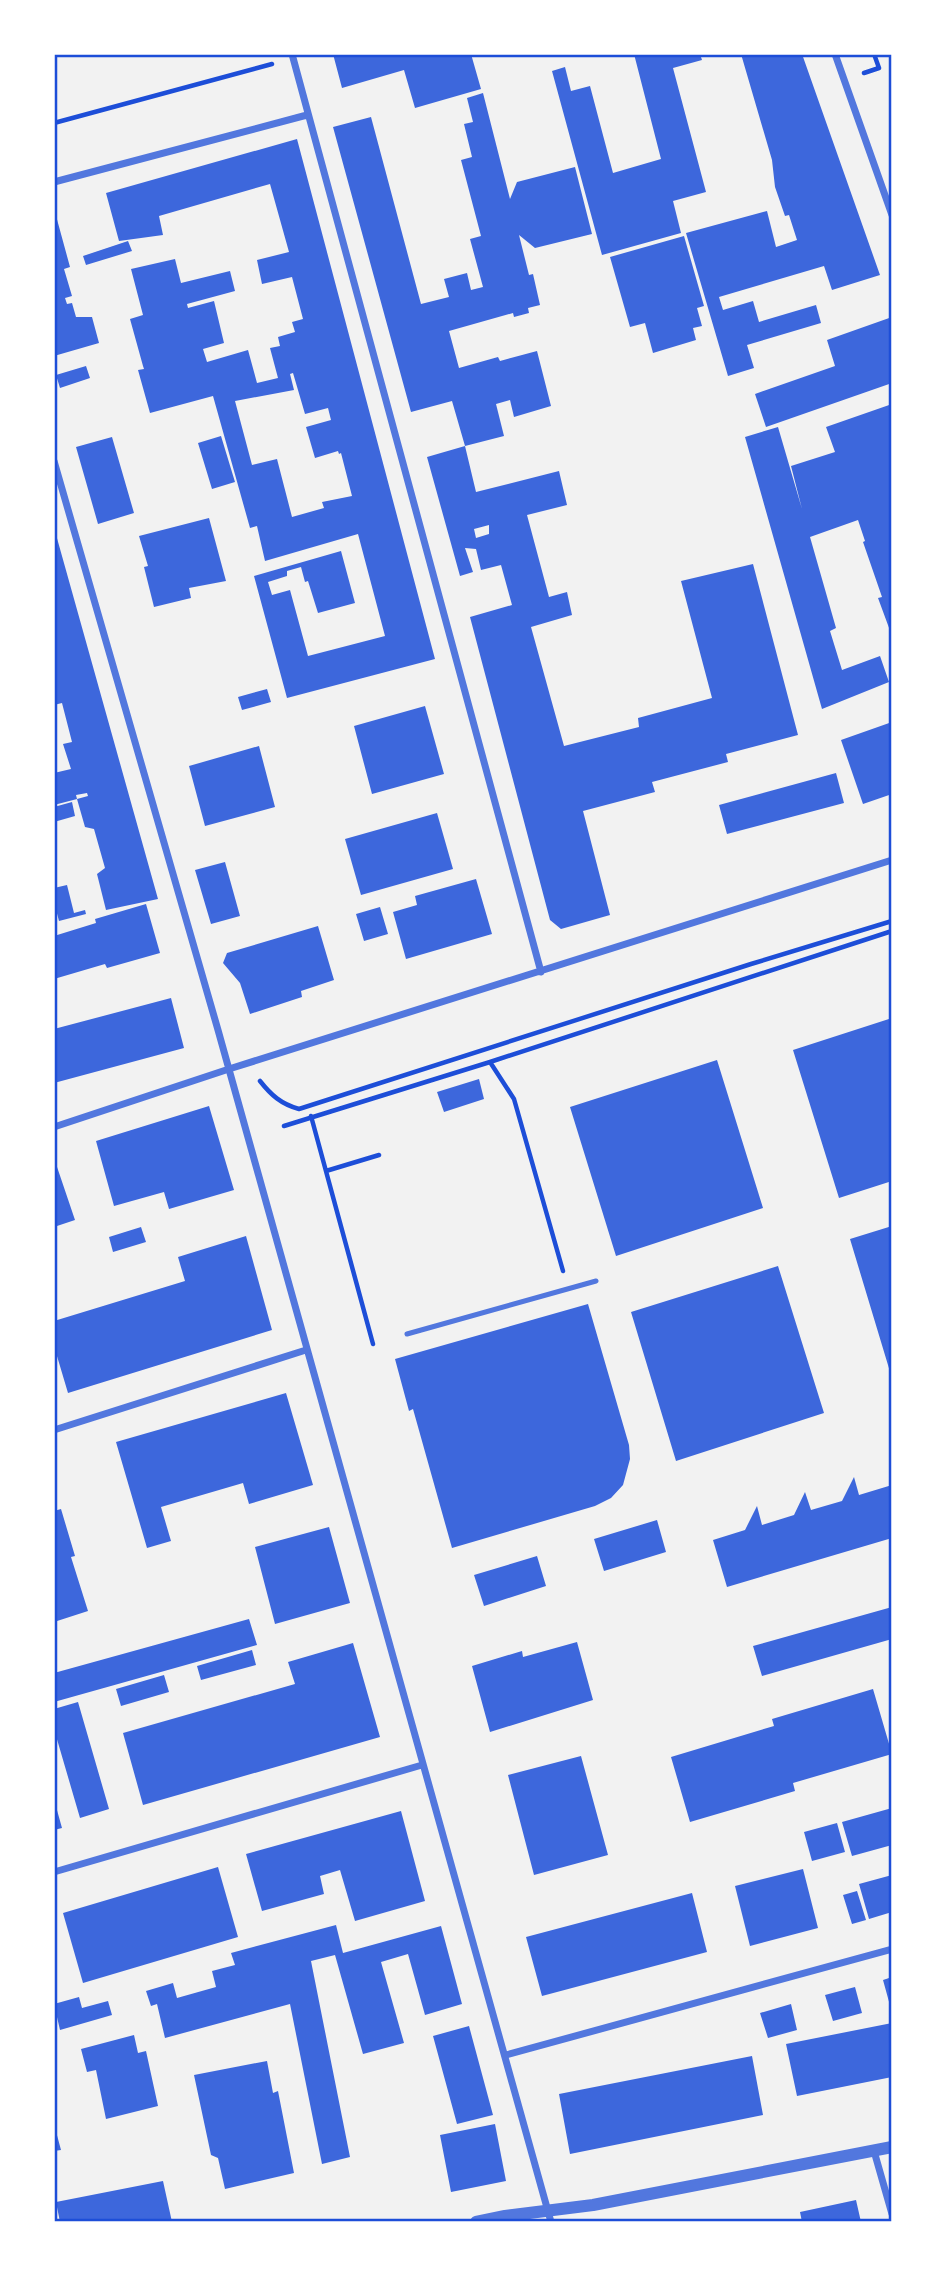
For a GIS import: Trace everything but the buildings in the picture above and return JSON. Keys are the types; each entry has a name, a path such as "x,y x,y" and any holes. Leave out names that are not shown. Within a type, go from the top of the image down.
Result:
{"street":[{"path":"835,54 892,215"},
{"path":"293,56 541,972"},
{"path":"54,181 307,115"},
{"path":"54,461 229,1069 550,2216"},
{"path":"54,1127 247,1063 892,860"},
{"path":"54,1430 306,1350"},
{"path":"54,1872 422,1765"},
{"path":"506,2055 892,1950"},
{"path":"476,2222 550,2216 593,2205 892,2147"},
{"path":"874,2151 892,2214"}],"lane":[{"path":"407,1334 597,1281"}],"path":[{"path":"54,123 293,56"},
{"path":"247,1063 270,1093 286,1105 299,1109 892,921"},
{"path":"284,1126 892,931"},
{"path":"490,1062 514,1099 568,1289"},
{"path":"311,1116 373,1345"},
{"path":"326,1171 379,1155"}]}
